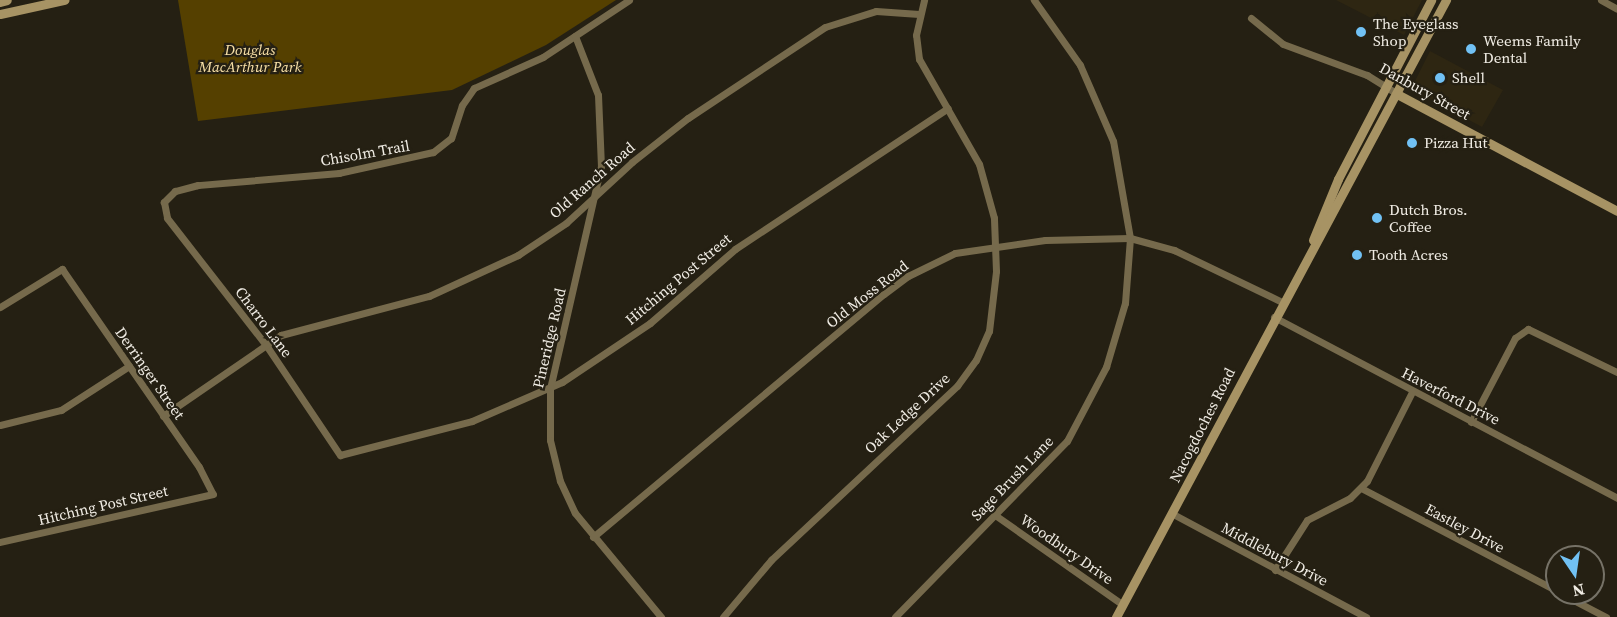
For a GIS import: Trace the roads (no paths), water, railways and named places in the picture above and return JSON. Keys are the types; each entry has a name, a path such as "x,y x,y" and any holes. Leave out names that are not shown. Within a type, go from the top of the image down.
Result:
{"main road":[{"path":"0,2 7,0"},
{"path":"0,14 64,0"},
{"name":"Nacogdoches Road","path":"1116,617 1173,514 1311,246 1338,180 1431,0"},
{"name":"Nacogdoches Road","path":"1311,246 1328,225 1446,0"},
{"name":"Danbury Street","path":"1397,94 1617,211"}],"street":[{"name":"Chisolm Trail","path":"164,209 169,195 198,185 339,173 433,152 451,138 462,105 474,88 514,73 629,0"},
{"path":"920,14 924,0"},
{"name":"Sage Brush Lane","path":"895,617 1067,441 1091,401 1118,333 1128,279 1130,238 1122,178 1101,108 1080,65 1034,0"},
{"path":"1601,0 1617,9"},
{"name":"Old Ranch Road","path":"163,416 266,345 294,330 415,300 474,278 518,255 595,197 632,162 688,118 825,27 876,11 920,14"},
{"name":"Oak Ledge Drive","path":"723,617 771,560 967,374 983,346 992,318 996,246 987,186 948,108 919,59 916,35 920,14"},
{"name":"Danbury Street","path":"1251,18 1283,44 1352,69 1397,94"},
{"name":"Pineridge Road","path":"575,36 598,95 601,119 601,166 550,388 548,423 556,470 571,505 593,537 661,617"},
{"name":"Hitching Post Street","path":"340,455 472,421 550,388 593,364 650,323 735,249 948,108"},
{"name":"Charro Lane","path":"164,209 266,345 340,455"},
{"name":"Old Moss Road","path":"593,537 900,282 955,253 1045,240 1130,238 1174,250 1282,302"},
{"name":"Derringer Street","path":"1,305 62,269 163,416 213,494"},
{"name":"Haverford Drive","path":"1274,317 1412,392 1617,498"},
{"path":"1471,422 1515,338 1528,330 1538,331 1617,372"},
{"path":"0,425 61,410 129,366"},
{"path":"1275,570 1307,520 1350,498 1361,488 1412,392"},
{"name":"Eastley Drive","path":"1361,488 1545,585"},
{"name":"Hitching Post Street","path":"0,542 213,494"},
{"name":"Middlebury Drive","path":"1173,514 1366,617"},
{"name":"Woodbury Drive","path":"995,515 1123,604"},
{"name":"Eastley Drive","path":"1583,605 1606,617"}],"place":[{"name":"The Eyeglass Shop","path":"1361,32"},
{"name":"Weems Family Dental","path":"1471,49"},
{"name":"Shell","path":"1440,78"},
{"name":"Pizza Hut","path":"1412,143"},
{"name":"Dutch Bros. Coffee","path":"1377,218"},
{"name":"Tooth Acres","path":"1357,255"}],"park label":[{"name":"Douglas MacArthur Park","path":"250,58"}]}
